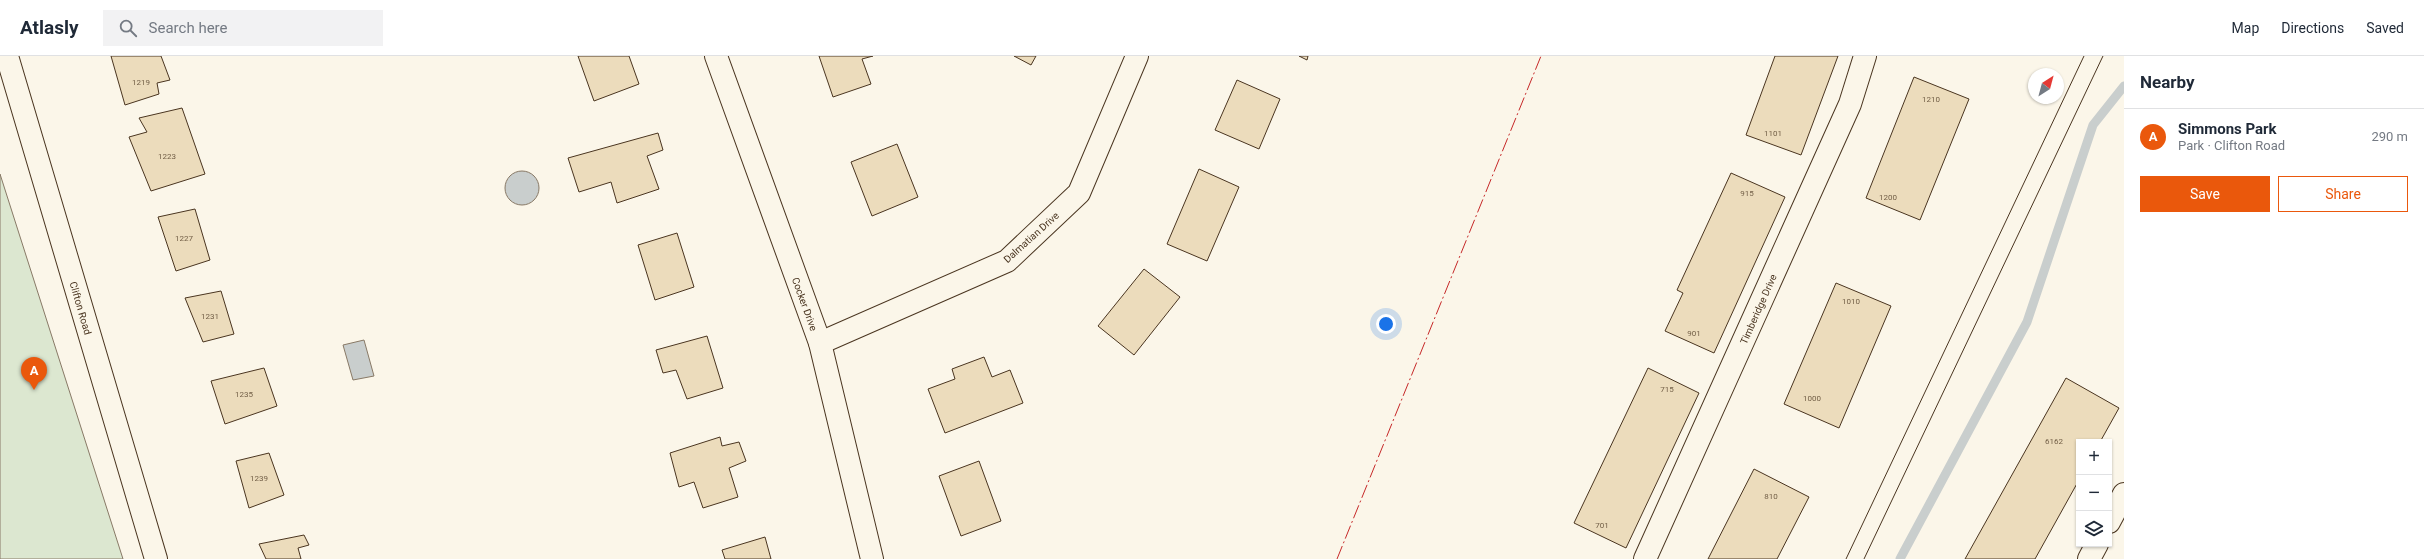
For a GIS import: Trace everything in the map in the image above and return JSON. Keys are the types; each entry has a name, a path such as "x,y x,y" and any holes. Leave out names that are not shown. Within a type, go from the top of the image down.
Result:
{"street":[{"name":"Clifton Road","path":"7,56 156,559"},
{"name":"Cocker Drive","path":"716,56 820,344 872,559"},
{"name":"Dalmatian Drive","path":"820,344 1007,261 1079,193 1137,56"},
{"name":"Timberidge Drive","path":"1645,559 1850,104 1865,56"},
{"path":"2112,516 2124,494"},
{"path":"2090,559 2096,547"}],"green space":[{"path":"0,174 15,221 123,559 0,559"}],"shaded area":[{"path":"519,171 525,171 529,172 536,178 539,188 538,195 532,202 525,205 519,205 515,204 508,198 505,191 505,185 506,181 512,174"},
{"path":"364,340 374,376 353,380 343,345"}],"building":[{"path":"111,56 161,56 170,80 157,83 159,94 125,105"},
{"path":"578,56 629,56 639,84 594,101"},
{"path":"819,56 873,56 862,59 871,84 833,97"},
{"path":"1014,56 1036,56 1031,65"},
{"path":"1299,56 1308,56 1307,60"},
{"path":"1775,56 1838,56 1801,155 1746,135"},
{"path":"1914,77 1969,99 1920,220 1866,198"},
{"path":"1237,80 1280,99 1259,149 1215,130"},
{"path":"182,108 205,174 151,191 129,137 147,132 139,118"},
{"path":"658,133 663,150 647,156 659,189 617,203 611,182 579,192 568,158"},
{"path":"897,144 918,197 872,216 851,162"},
{"path":"1199,169 1239,187 1207,261 1167,244"},
{"path":"1731,173 1785,197 1714,353 1665,331 1683,293 1677,290"},
{"path":"195,209 210,260 176,271 158,217"},
{"path":"677,233 694,287 655,300 638,245"},
{"path":"1144,269 1180,297 1134,355 1098,326"},
{"path":"1836,283 1891,306 1839,428 1784,404"},
{"path":"221,291 234,334 203,342 185,298"},
{"path":"707,336 723,388 687,399 676,370 663,373 656,350"},
{"path":"984,357 992,377 1010,370 1023,403 945,433 928,389 955,379 952,369"},
{"path":"264,368 277,406 225,424 211,381"},
{"path":"1648,368 1699,393 1626,548 1574,523"},
{"path":"2066,378 2119,408 2102,439 2076,439 2076,485 2035,559 1965,559"},
{"path":"720,437 722,446 739,442 746,461 729,468 738,497 703,508 694,482 679,487 670,453"},
{"path":"269,453 284,495 249,508 236,461"},
{"path":"979,461 1001,521 961,536 939,476"},
{"path":"1754,469 1809,497 1777,559 1708,559"},
{"path":"304,535 309,545 298,548 301,559 266,559 259,544"},
{"path":"765,537 771,559 725,559 722,550"}],"waterway":[{"path":"1900,559 2027,322 2093,125 2124,86"}],"tram line":[{"path":"1846,559 2084,56"},
{"path":"1864,559 2103,56"}],"power":[{"path":"1337,559 1541,56"}],"place":[{"name":"Simmons Park","path":"34,390"}]}
